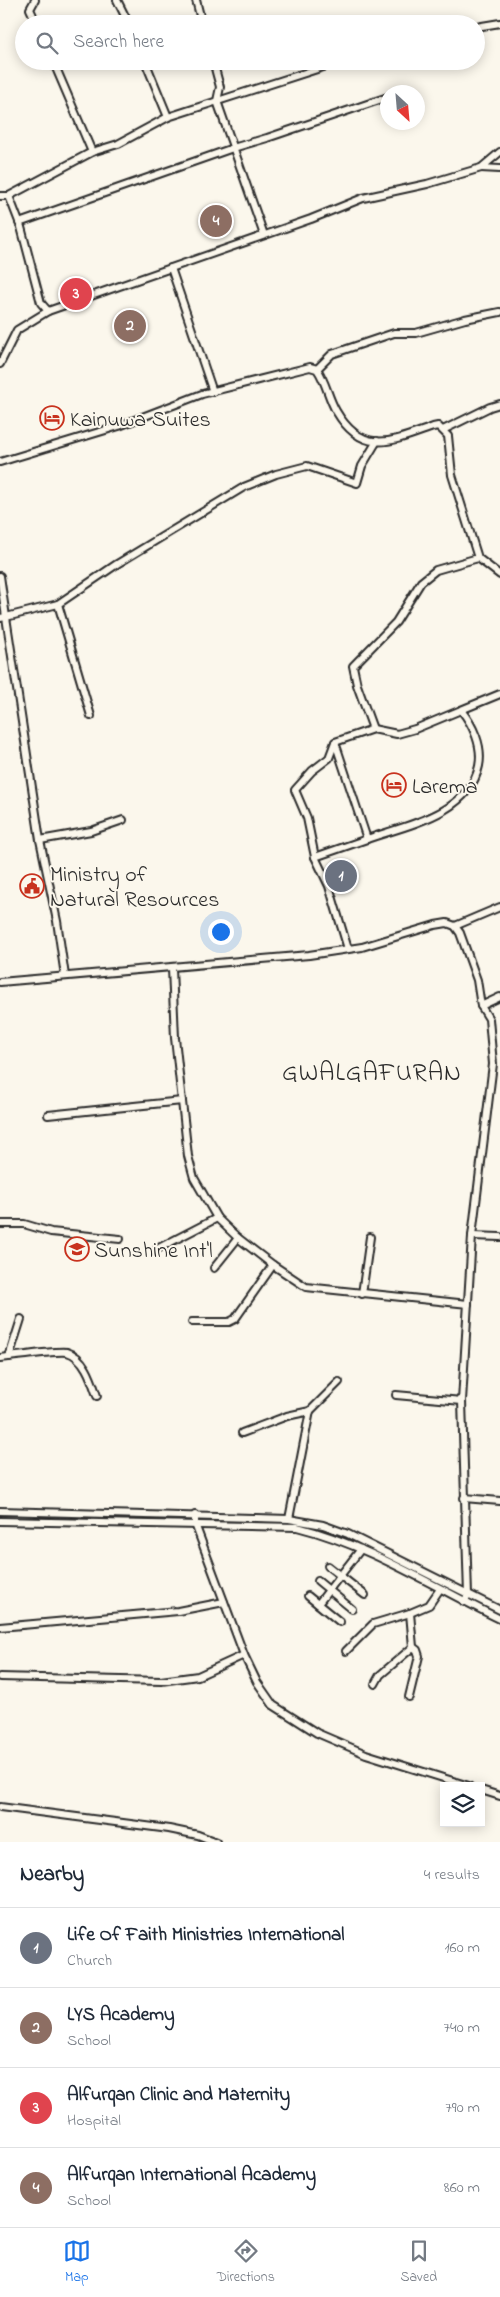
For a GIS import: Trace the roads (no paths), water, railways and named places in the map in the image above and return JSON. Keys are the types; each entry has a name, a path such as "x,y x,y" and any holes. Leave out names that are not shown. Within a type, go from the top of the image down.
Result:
{"street":[{"path":"33,15 30,9 35,0"},
{"path":"117,0 124,15"},
{"path":"196,0 200,15"},
{"path":"485,26 500,23"},
{"path":"57,70 92,152"},
{"path":"149,70 168,117"},
{"path":"215,70 220,87 217,101 264,235"},
{"path":"0,196 9,196 92,152 118,144 168,117 314,70"},
{"path":"19,223 232,148 380,100"},
{"path":"481,168 500,152"},
{"path":"0,364 17,330 48,311 363,198 427,184 481,168 500,169"},
{"path":"9,196 19,223 40,303 48,311"},
{"path":"171,268 213,392"},
{"path":"317,369 332,354 394,333 416,333 465,319 500,312"},
{"path":"0,462 119,426 213,392 310,367 317,369 324,379 335,410 348,426 360,436 382,443 400,440 438,426 443,430 448,436 454,482 478,558 500,574"},
{"path":"443,430 500,404"},
{"path":"3,617 58,604 117,564 244,487 276,474 307,466 357,483 362,466 377,441"},
{"path":"373,729 355,678 353,666 396,622 421,582 436,570 478,558"},
{"path":"0,576 3,617 65,976"},
{"path":"58,604 91,716"},
{"path":"335,742 373,729 397,734 415,729 500,694"},
{"path":"315,857 433,816 464,796 476,777 481,754 467,718 461,710"},
{"path":"335,742 367,839"},
{"path":"335,742 329,758 312,771 295,790 307,818 315,857 329,886 348,949"},
{"path":"40,840 82,832 123,820"},
{"path":"455,926 500,907"},
{"path":"0,982 309,955 362,947 435,925 447,923 455,926 460,933 477,980 481,1006 489,1019 494,1064 472,1236 462,1401 468,1595 464,1602"},
{"path":"172,968 175,1038 190,1167 202,1193 217,1218 238,1238 306,1287 468,1304"},
{"path":"481,1006 500,997"},
{"path":"48,1115 182,1101"},
{"path":"156,1249 217,1218"},
{"path":"0,1224 24,1224 52,1232 120,1239"},
{"path":"472,1236 500,1237"},
{"path":"362,1294 370,1237"},
{"path":"214,1268 238,1238"},
{"path":"192,1322 229,1322 235,1319 273,1265"},
{"path":"9,1357 21,1319"},
{"path":"0,1358 67,1352 79,1359 90,1374 97,1396"},
{"path":"288,1519 310,1411 322,1396 339,1382"},
{"path":"396,1395 462,1401"},
{"path":"242,1433 287,1416 310,1411"},
{"path":"464,1498 500,1501"},
{"path":"0,1511 288,1519 323,1525 348,1534 500,1610"},
{"path":"195,1515 195,1524 244,1655 257,1682 274,1705 317,1733 366,1754 456,1782"},
{"path":"0,1521 297,1527 328,1535 361,1549 500,1619"},
{"path":"318,1604 361,1549"},
{"path":"328,1566 365,1595"},
{"path":"318,1581 352,1609"},
{"path":"346,1651 373,1624 429,1606 440,1590"},
{"path":"308,1596 340,1622"},
{"path":"0,1627 142,1615 206,1607 224,1602"},
{"path":"409,1697 419,1656 417,1650 413,1647 410,1613"},
{"path":"374,1684 380,1674 413,1647"},
{"path":"0,1677 161,1681 198,1676 244,1655"},
{"path":"485,1791 500,1796"},
{"path":"0,1807 168,1829 198,1835 216,1842"}],"place":[{"name":"Alfurqan International Academy","path":"216,221"},
{"name":"Alfurqan Clinic and Maternity","path":"76,294"},
{"name":"LYS Academy","path":"130,326"},
{"name":"Kainuwa Suites","path":"52,418"},
{"name":"Larema","path":"394,785"},
{"name":"Life Of Faith Ministries International","path":"341,876"},
{"name":"Ministry of Natural Resources","path":"32,886"},
{"name":"Sunshine Int'l","path":"77,1249"}],"district":[{"name":"GWALGAFURAN","path":"372,1071"}]}
